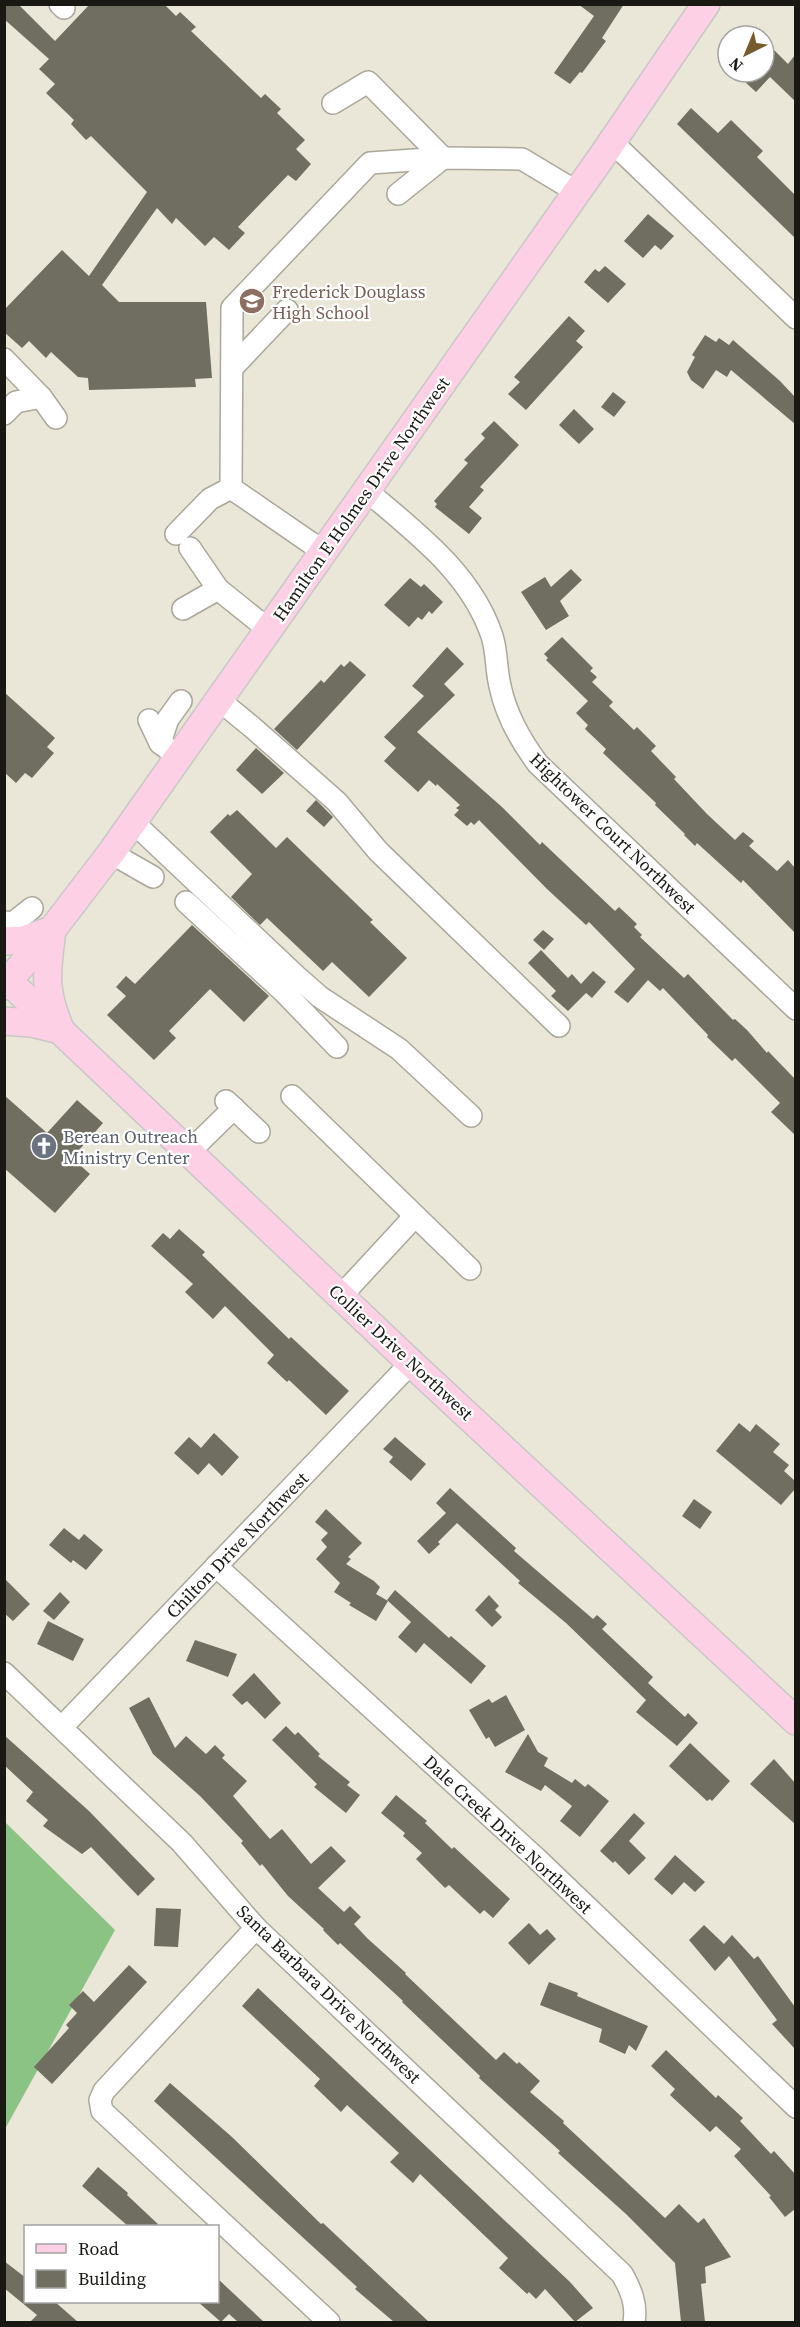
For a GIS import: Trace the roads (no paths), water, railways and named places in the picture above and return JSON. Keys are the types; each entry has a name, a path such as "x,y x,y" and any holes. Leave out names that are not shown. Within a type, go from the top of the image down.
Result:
{"main road":[{"name":"Hamilton E Holmes Drive Northwest","path":"6,981 52,930 111,853 133,822 169,750 199,707 269,630 612,142 706,4"},
{"path":"4,941 24,940 52,930 47,983 50,1002 61,1030"},
{"name":"Collier Drive Northwest","path":"6,981 61,1030 411,1363 795,1721"},
{"path":"4,1021 31,1023 61,1030"}],"street":[{"path":"333,103 368,82 443,158"},
{"path":"612,142 795,318"},
{"path":"398,194 443,158"},
{"path":"231,488 232,308 370,163 443,158 522,159 577,192"},
{"path":"233,367 287,309"},
{"path":"5,362 41,397 56,418"},
{"path":"4,414 16,402 41,397"},
{"path":"231,488 210,500 183,541 218,590 269,630"},
{"path":"231,488 324,552"},
{"name":"Hightower Court Northwest","path":"367,492 420,537 458,574 474,596 492,637 500,686 508,714 520,740 538,764 795,1009"},
{"path":"183,609 218,590"},
{"path":"199,707 252,727 337,802 378,851 559,1026"},
{"path":"149,720 169,750"},
{"path":"133,822 320,997 399,1049 471,1116"},
{"path":"111,853 153,877"},
{"path":"186,902 284,992 338,1047"},
{"path":"4,922 13,923 32,908"},
{"path":"292,1096 470,1269"},
{"path":"189,1152 230,1104 259,1132"},
{"path":"341,1296 415,1216"},
{"name":"Chilton Drive Northwest","path":"62,1727 411,1363"},
{"name":"Dale Creek Drive Northwest","path":"216,1566 536,1858 795,2107"},
{"name":"Santa Barbara Drive Northwest","path":"4,1672 182,1843 256,1928 622,2274 630,2287 634,2301 634,2322"},
{"path":"256,1928 104,2091 100,2100 102,2110 329,2322"}],"place":[{"name":"Frederick Douglass High School","path":"252,301"},
{"name":"Berean Outreach Ministry Center","path":"44,1146"}]}
